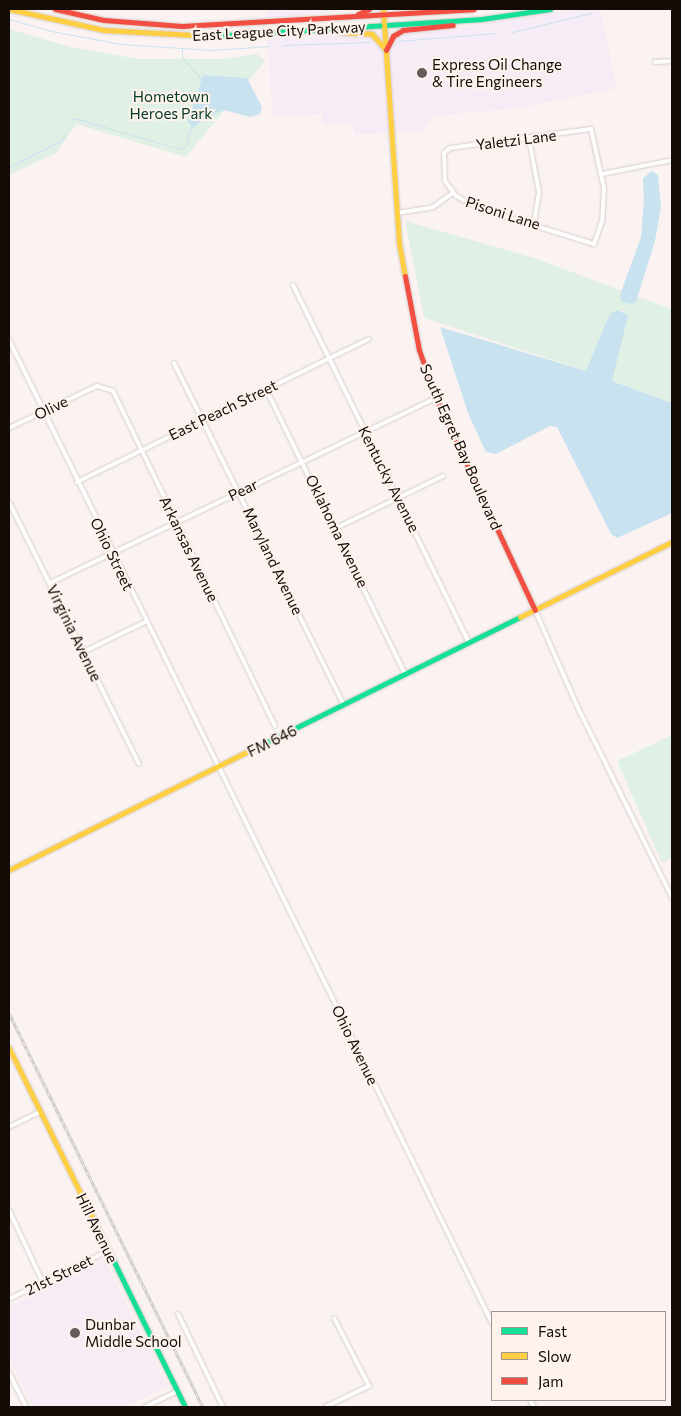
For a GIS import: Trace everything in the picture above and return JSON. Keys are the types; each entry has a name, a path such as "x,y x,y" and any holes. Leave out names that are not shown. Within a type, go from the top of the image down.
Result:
{"main road":[{"name":"East League City Parkway","path":"9,9 66,24 152,36 222,36 463,21 550,9"},
{"name":"East League City Parkway","path":"55,9 104,20 182,26 350,17 383,12 474,9"},
{"path":"350,17 369,9"},
{"path":"398,9 425,12"},
{"name":"South Egret Bay Boulevard","path":"383,12 397,212 410,314 436,398 535,610"},
{"path":"326,30 372,34 386,50 393,36 403,30 451,25 463,21"},
{"name":"FM 646","path":"9,870 672,542"},
{"name":"Hill Avenue","path":"9,1048 185,1407"}],"street":[{"path":"655,62 672,61"},
{"name":"Yaletzi Lane","path":"444,153 450,148 529,140 591,129 602,174"},
{"path":"529,140 539,192 534,223"},
{"name":"Pisoni Lane","path":"444,153 445,181 453,193 478,208 534,223 594,244 602,220 602,174"},
{"path":"602,174 672,160"},
{"path":"397,212 433,207 453,193"},
{"name":"Kentucky Avenue","path":"293,285 469,643"},
{"name":"East Peach Street","path":"77,482 369,339"},
{"name":"Ohio Street","path":"9,340 216,768"},
{"name":"Maryland Avenue","path":"174,364 204,420 344,705"},
{"name":"Arkansas Avenue","path":"93,388 104,386 113,391 275,726"},
{"name":"Olive","path":"9,428 93,388"},
{"name":"Oklahoma Avenue","path":"266,389 336,528 406,675"},
{"name":"Pear","path":"50,583 436,398"},
{"path":"336,528 443,476"},
{"name":"Virginia Avenue","path":"9,502 139,764"},
{"path":"535,610 579,710 672,897"},
{"path":"83,652 145,622"},
{"name":"Ohio Avenue","path":"216,768 491,1321"},
{"path":"9,1127 40,1112"},
{"path":"9,1212 43,1283"},
{"name":"21st Street","path":"9,1300 108,1251"},
{"path":"178,1314 223,1407"},
{"path":"325,1407 369,1386 334,1318"},
{"path":"9,1373 26,1407"},
{"path":"9,1388 14,1385"},
{"path":"145,1407 178,1391"}],"shaded area":[{"path":"265,9 362,9 269,18"},
{"path":"572,9 600,9 617,88 520,108 432,116 422,131 354,135 353,123 323,125 322,114 273,117 267,39 464,27"},
{"name":"Dunbar Middle School","path":"105,1260 168,1386 126,1407 33,1407 9,1359 9,1307"}],"green space":[{"name":"Hometown Heroes Park","path":"9,29 71,47 138,59 222,59 257,54 265,61 186,157 76,124 56,153 9,175"},
{"path":"405,221 534,258 672,309 672,403 613,381 611,377 625,329 624,311 619,310 586,371 424,318"},
{"path":"672,735 672,858 662,863 617,761"}],"water":[{"path":"203,75 247,78 262,107 260,114 250,117 224,110 205,118 193,128 188,122"},
{"path":"652,171 658,175 661,207 655,241 636,302 629,304 621,301 620,295 641,237 644,200 643,178"},
{"path":"619,310 628,316 612,381 672,403 672,513 617,538 611,534 557,427 550,426 496,454 486,452 468,413 440,327 586,371 607,320 612,312"}],"waterway":[{"path":"512,32 591,13"},
{"path":"9,19 51,31 121,44 211,50 268,46"},
{"path":"398,41 495,33"},
{"path":"283,45 370,42"},
{"path":"182,49 182,57 200,78"},
{"path":"70,122 74,118 180,149 186,146 191,126"},
{"path":"9,167 62,140 66,133"}],"railway":[{"path":"9,1013 203,1407"}],"traffic: fast":[{"path":"212,36 482,19 550,9"},
{"path":"259,746 520,617"},
{"path":"94,1221 185,1407"}],"traffic: slow":[{"path":"9,9 104,30 212,36"},
{"path":"383,9 399,243 405,276"},
{"path":"339,32 372,34 386,50"},
{"path":"520,617 672,542"},
{"path":"9,870 259,746"},
{"path":"9,1048 94,1221"}],"traffic: jam":[{"path":"55,9 104,20 182,26 474,9"},
{"path":"358,14 369,9"},
{"path":"386,50 393,36 403,30 453,25"},
{"path":"405,276 419,350 436,398 535,610"}],"place":[{"name":"Express Oil Change & Tire Engineers","path":"422,73"},
{"name":"Dunbar Middle School","path":"75,1333"}]}
